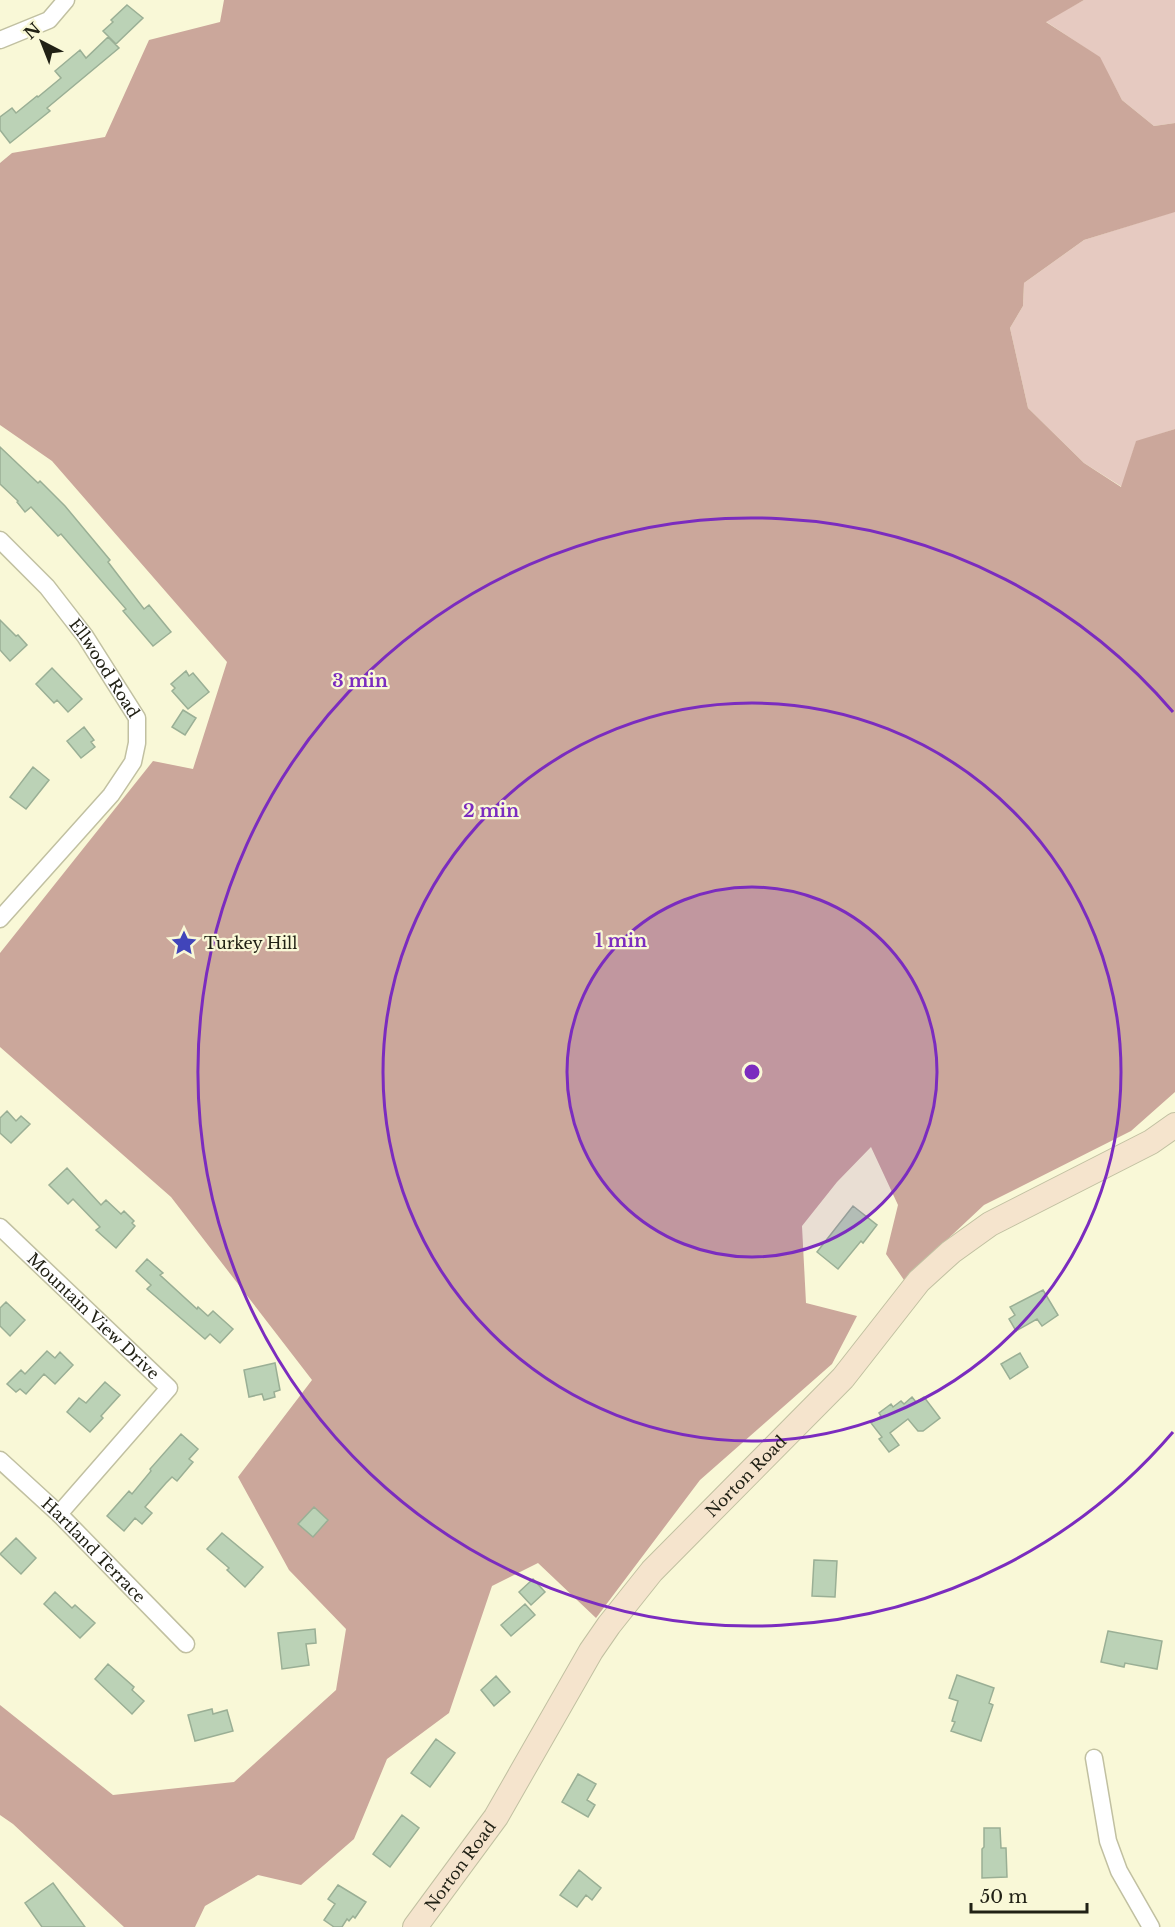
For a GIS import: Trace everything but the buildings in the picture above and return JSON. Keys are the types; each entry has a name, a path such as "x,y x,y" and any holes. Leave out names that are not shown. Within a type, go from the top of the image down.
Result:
{"main road":[{"name":"Norton Road","path":"415,1927 496,1817 591,1651 628,1600 652,1571 843,1378 919,1281 951,1252 990,1224 1151,1142 1175,1125"}],"street":[{"path":"0,40 49,20 66,0"},
{"name":"Ellwood Road","path":"0,540 47,587 85,636 137,718 137,743 133,762 111,795 0,919"},
{"name":"Mountain View Drive","path":"0,1227 169,1388 59,1514"},
{"name":"Hartland Terrace","path":"0,1460 59,1514 186,1644"},
{"path":"1094,1758 1108,1841 1119,1871 1151,1927"}],"shaded area":[{"path":"224,0 1084,0 1046,22 1100,57 1122,100 1154,126 1175,123 1175,212 1084,240 1024,283 1023,306 1010,328 1028,408 1084,463 1121,487 1136,441 1175,429 1175,1092 1131,1131 984,1205 904,1280 886,1254 898,1205 871,1147 837,1182 802,1226 806,1303 857,1316 832,1364 700,1480 596,1618 538,1563 492,1586 449,1713 387,1759 354,1839 301,1885 258,1875 205,1906 195,1927 124,1927 13,1824 0,1815 0,1705 113,1795 234,1782 336,1690 346,1629 289,1570 238,1477 312,1380 171,1197 0,1047 0,953 153,761 193,769 227,662 52,461 0,425 0,163 12,153 105,137 149,40 220,22"},
{"path":"1084,0 1175,0 1175,123 1154,126 1122,100 1099,57 1045,21"},
{"path":"1175,212 1175,429 1136,442 1122,487 1084,463 1028,408 1010,328 1023,306 1024,283 1084,240"}],"place":[{"name":"Turkey Hill","path":"184,943"}]}
